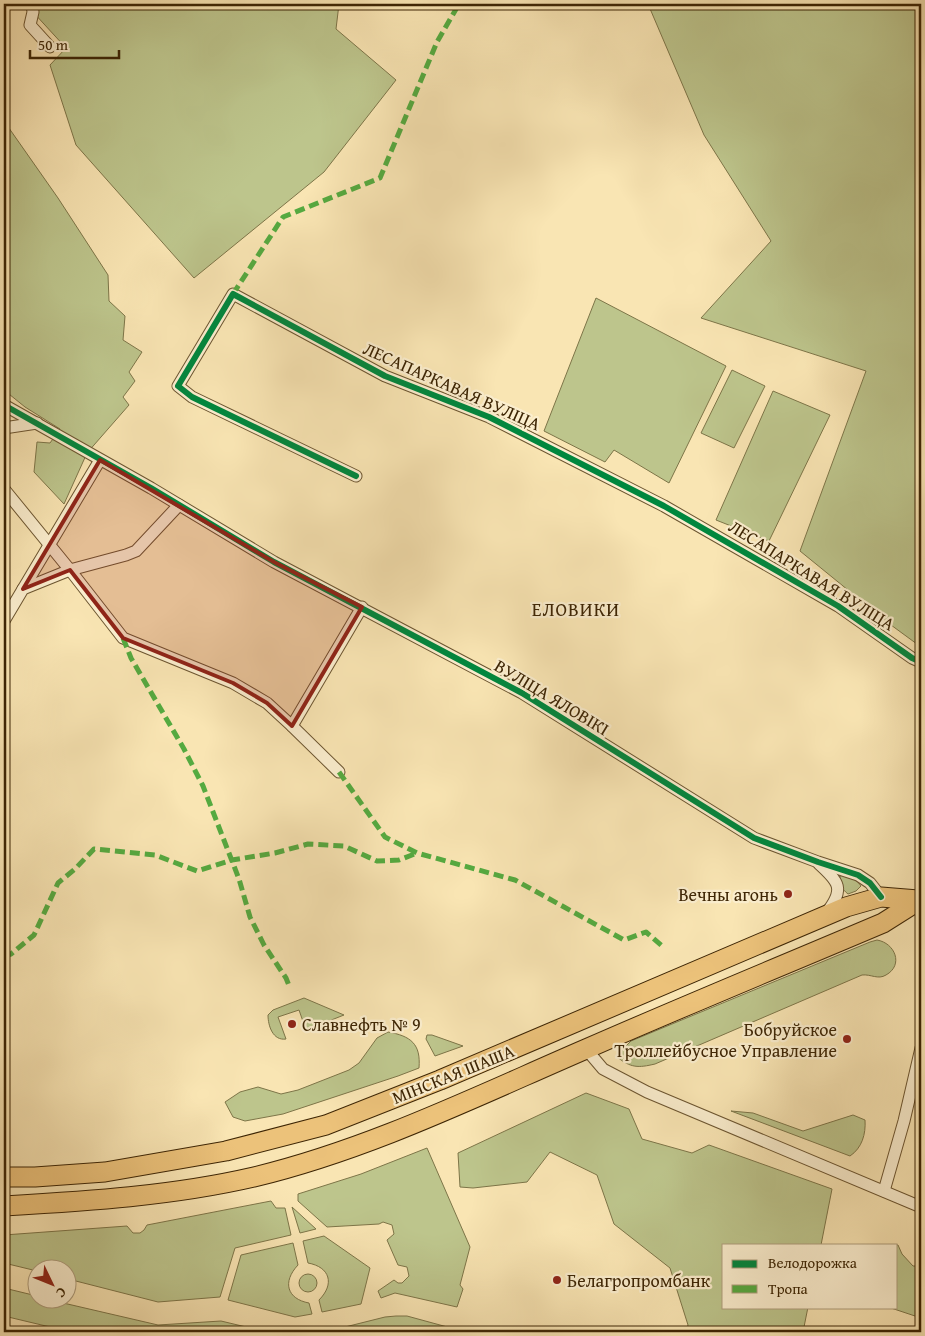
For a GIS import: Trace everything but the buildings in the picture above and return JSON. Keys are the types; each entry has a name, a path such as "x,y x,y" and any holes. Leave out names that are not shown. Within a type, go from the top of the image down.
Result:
{"main road":[{"path":"882,897 920,904"},
{"path":"882,897 887,902 890,910 883,924"},
{"name":"МІНСКАЯ ШАША","path":"4,1177 35,1177 104,1172 226,1151 326,1125 440,1080 825,915 882,897"},
{"name":"МІНСКАЯ ШАША","path":"4,1206 159,1194 254,1177 339,1152 426,1120 593,1046 883,924 920,904"},
{"path":"644,993 638,1003 640,1014 655,1020"},
{"path":"588,1017 594,1017 603,1023 605,1034 593,1046"}],"street":[{"path":"32,4 33,12 30,25 50,47"},
{"name":"ЛЕСАПАРКАВАЯ ВУЛІЦА","path":"356,476 192,397 178,386 233,294 385,376 489,417 664,506 838,606 912,658 921,662"},
{"name":"ВУЛІЦА ЯЛОВІКІ","path":"4,405 180,505 274,562 522,694 754,838 858,875 870,883 882,897"},
{"path":"4,428 37,423"},
{"path":"4,621 100,460"},
{"path":"4,489 123,638 233,683 266,703 339,772"},
{"path":"23,589 70,570 136,551 180,505"},
{"path":"292,726 362,608"},
{"path":"818,862 833,876 838,891 834,903 825,915"},
{"path":"593,1046 604,1069 647,1092 921,1207"},
{"path":"884,1191 904,1121 921,1048"}],"highlighted area":[{"path":"100,460 274,562 362,607 292,726 267,703 233,683 123,638 70,570 23,589"}],"green space":[{"path":"31,4 339,4 336,29 396,80 324,172 194,278 76,145 50,65 66,48 33,12"},
{"path":"648,4 921,4 921,647 800,551 866,371 701,318 771,241 704,135"},
{"path":"4,121 58,198 108,275 109,301 125,316 123,340 142,352 129,372 135,381 123,397 129,405 87,453 64,504 34,472 37,442 50,443 60,429 25,407 4,390"},
{"path":"596,298 726,366 669,483 614,450 605,462 544,431"},
{"path":"732,370 765,386 734,448 701,433"},
{"path":"773,391 830,415 769,541 716,520"},
{"path":"844,875 857,881 861,886 856,891 848,894 840,884 840,876"},
{"path":"877,940 889,945 895,955 895,966 886,975 877,977 862,975 655,1064 635,1066 617,1057 631,1041"},
{"path":"304,998 344,1015 306,1030 299,1010 278,1017 286,1039 278,1038 270,1028 268,1015 273,1010"},
{"path":"388,1032 403,1036 413,1042 418,1053 419,1068 283,1114 245,1121 233,1117 225,1102 240,1092 258,1087 281,1094 298,1090 349,1070 359,1063 377,1038"},
{"path":"427,1035 463,1046 435,1056 426,1039"},
{"path":"586,1093 629,1109 642,1139 692,1153 709,1145 832,1189 821,1244 722,1244 722,1308 808,1308 803,1332 686,1332 688,1325 670,1268 614,1224 597,1175 550,1152 527,1182 473,1188 460,1187 458,1153"},
{"path":"731,1111 753,1113 803,1131 853,1115 865,1120 865,1130 858,1149 850,1156"},
{"path":"427,1148 470,1247 460,1285 463,1289 457,1307 395,1293 381,1298 378,1291 394,1280 402,1283 409,1276 407,1267 398,1265 387,1240 394,1234 392,1225 383,1222 379,1224 327,1227 298,1201 298,1194 361,1174"},
{"path":"271,1201 276,1208 285,1208 291,1235 235,1248 220,1297 158,1302 78,1282 78,1258 28,1258 28,1269 4,1263 4,1235 127,1226 133,1233 140,1233 147,1225"},
{"path":"292,1207 316,1229 300,1233"},
{"path":"324,1236 370,1268 361,1304 322,1312 319,1300 327,1288 328,1277 321,1268 308,1263 303,1241"},
{"path":"293,1243 298,1265 290,1278 289,1289 296,1298 309,1303 312,1314 295,1317 228,1300 241,1255"},
{"path":"898,1245 902,1254 913,1266 921,1266 921,1318 891,1308 898,1308"},
{"path":"308,1274 314,1277 317,1283 314,1289 308,1292 302,1289 299,1283 302,1277"},
{"path":"4,1288 28,1294 28,1308 78,1308 78,1306 158,1325 221,1321 267,1332 71,1332 4,1316"},
{"path":"407,1316 451,1328 450,1332 325,1332 385,1317"}],"marked path":[{"path":"233,294 283,217 380,178 437,42 459,4"},
{"path":"123,638 131,658 184,749 203,786 239,879 250,917 264,945 286,978 290,988"},
{"path":"339,772 385,837 417,853 515,880 624,940 646,932 662,946"},
{"path":"4,956 11,954 34,935 58,883 94,849 155,855 197,871 232,860 275,853 308,844 344,846 377,861 399,860 417,853"}],"cycle path":[{"path":"356,476 192,397 178,386 233,294 385,376 489,417 664,506 838,606 912,658 921,662"},
{"path":"4,405 151,488 274,562 522,693 754,838 858,875 870,883 881,897"}],"place":[{"name":"Вечны агонь","path":"788,894"},
{"name":"Славнефть № 9","path":"292,1024"},
{"name":"Бобруйское Троллейбусное Управление","path":"847,1039"},
{"name":"Белагропромбанк","path":"557,1280"}],"district":[{"name":"ЕЛОВИКИ","path":"576,609"}]}
